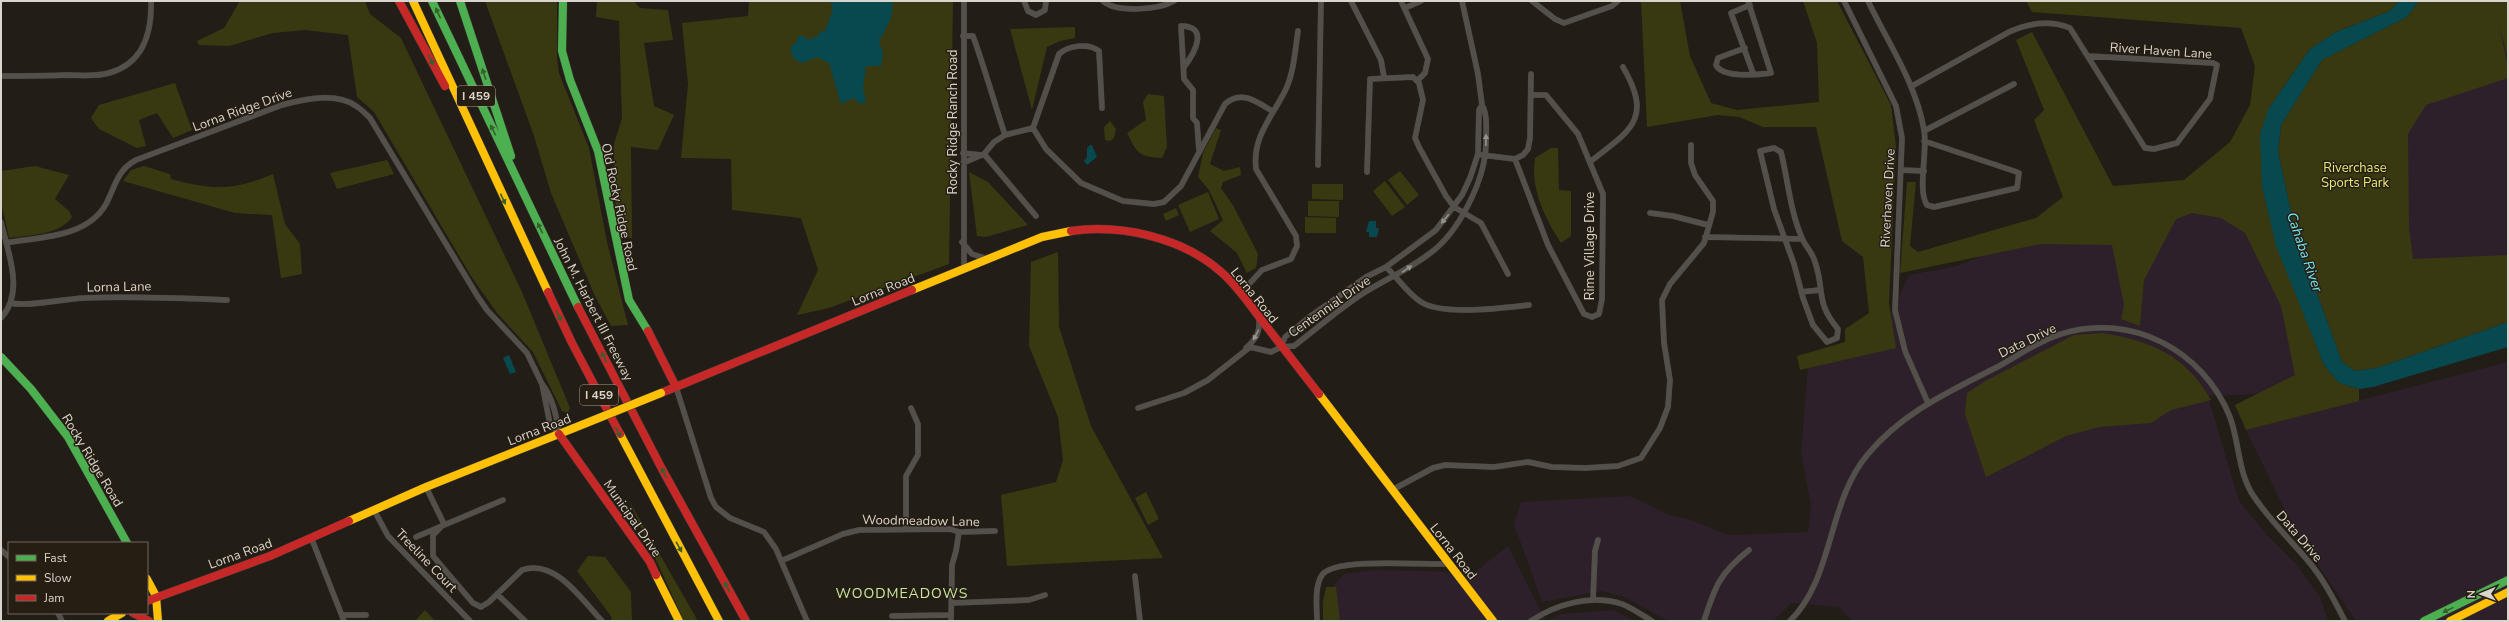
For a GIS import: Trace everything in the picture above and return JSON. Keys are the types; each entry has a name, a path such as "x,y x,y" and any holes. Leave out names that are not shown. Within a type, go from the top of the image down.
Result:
{"main road":[{"path":"399,1 487,164"},
{"name":"I 459","path":"413,1 487,164 576,350 719,621"},
{"name":"John M. Harbert III Freeway","path":"432,1 522,191 622,392 746,621"},
{"path":"460,1 522,191"},
{"name":"Old Rocky Ridge Road","path":"563,1 562,51 570,80 598,151 627,295 635,313 658,348 676,387"},
{"name":"Lorna Road","path":"148,600 156,596 270,556 426,487 676,387 1042,237 1064,231 1115,228 1150,235 1186,250 1219,270 1241,293 1493,621"},
{"name":"Rocky Ridge Road","path":"1,357 31,389 68,437 127,542"},
{"name":"Municipal Drive","path":"558,434 650,562 679,621"},
{"path":"2424,621 2508,580"},
{"path":"148,581 156,596 158,621"},
{"path":"2450,621 2508,592"},
{"path":"108,621 120,614"},
{"path":"135,614 149,621"}],"street":[{"path":"1,76 100,75 122,68 135,58 146,44 152,20 151,1"},
{"name":"Rocky Ridge Ranch Road","path":"964,1 962,163 962,242 964,269"},
{"path":"1024,1 1028,11 1036,14 1045,10 1046,1"},
{"path":"1104,1 1117,8 1154,7 1174,1"},
{"path":"1318,165 1321,1"},
{"path":"1351,1 1381,60 1384,77"},
{"path":"1401,1 1428,59 1425,73 1417,81"},
{"path":"1405,8 1421,1"},
{"name":"Centennial Drive","path":"1462,1 1484,109 1486,155 1476,188 1464,211 1443,242 1431,254 1396,276 1362,294 1294,346 1281,347 1285,337 1308,318 1366,277 1386,267 1436,230 1454,207 1470,178 1478,154 1480,110 1482,105"},
{"path":"1532,1 1555,19 1564,23 1612,6 1618,1"},
{"name":"Riverhaven Drive","path":"1844,1 1896,106 1902,138 1895,256 1894,310 1905,352 1928,403"},
{"path":"1868,1 1912,86 1924,131 1924,141 1924,200 1927,206 1934,207 2017,188 2019,173 1924,141"},
{"path":"1745,48 1718,58 1716,65 1721,72 1727,74 1771,73 1749,3 1731,13 1745,48 1753,73"},
{"name":"River Haven Lane","path":"1912,86 2025,25 2061,24 2070,28 2145,148 2154,149 2177,143 2210,100 2214,91 2217,66 2213,63 2088,56"},
{"path":"1184,67 1194,54 1198,37 1195,30 1189,26 1181,26 1184,79 1193,90 1193,118 1196,123 1200,150"},
{"path":"1241,293 1262,270 1291,259 1297,246 1296,236 1256,169 1255,156 1258,140 1272,112 1286,89 1294,65 1298,31"},
{"path":"963,36 973,36 983,60 989,88 1005,135"},
{"path":"1033,128 1060,54 1065,49 1086,46 1099,51 1102,108"},
{"path":"1591,160 1623,137 1636,120 1638,105 1636,93 1623,67"},
{"path":"1478,154 1516,159 1523,155 1528,149 1531,74"},
{"path":"1367,172 1370,79 1384,77 1413,78 1417,81 1423,100 1415,138 1446,196 1454,207 1464,211 1482,223 1508,274"},
{"path":"1924,131 2014,84"},
{"name":"Rime Village Drive","path":"1516,159 1548,245 1584,314 1592,316 1599,314 1602,299 1603,194 1591,160 1578,134 1546,95 1531,95"},
{"path":"1033,128 1046,149 1081,183 1123,201 1145,204 1164,202 1174,194 1187,177 1225,104 1231,98 1239,96 1252,99 1272,112"},
{"name":"Lorna Ridge Drive","path":"6,243 72,232 86,226 106,205 121,172 136,160 282,105 305,99 336,99 356,105 370,118 472,288 487,310 527,353 542,384 550,424 558,434"},
{"path":"962,163 982,154 994,142 1005,135 1033,128"},
{"path":"1392,490 1433,468 1445,465 1494,467 1528,462 1552,467 1585,468 1618,466 1641,458 1660,428 1668,407 1670,380 1664,343 1662,300 1670,284 1704,243 1713,212 1713,201 1695,175 1691,163 1691,145"},
{"path":"1774,148 1781,152 1792,206 1802,239 1815,260 1820,290 1827,316 1838,330 1837,338 1828,342 1813,325 1784,238 1774,209 1760,151 1774,148"},
{"path":"963,153 982,154 1036,216"},
{"path":"1901,170 1924,171"},
{"path":"1650,213 1673,216 1708,225"},
{"path":"1,222 13,277 11,303 1,318"},
{"path":"1705,237 1802,239"},
{"path":"962,242 972,254 989,259"},
{"path":"1386,267 1420,302 1436,309 1492,310 1529,305"},
{"path":"1801,292 1820,290"},
{"name":"Lorna Lane","path":"11,303 25,305 53,300 108,297 227,300"},
{"path":"1138,408 1184,393 1208,380 1245,350 1257,338 1260,330 1259,318"},
{"name":"Data Drive","path":"1790,621 1811,591 1842,498 1866,456 1895,425 1928,403 2060,334 2103,326 2147,334 2180,352 2194,365 2216,392 2230,419 2247,484 2262,508 2311,563 2328,587 2345,621"},
{"path":"1245,350 1254,347 1271,352 1281,347"},
{"path":"676,387 711,498 716,507 730,518 764,532 781,561 807,621"},
{"path":"906,529 906,476 918,455 918,424 911,408"},
{"path":"426,487 444,524"},
{"path":"416,537 503,500"},
{"name":"Treeline Court","path":"374,510 388,536 470,621"},
{"path":"444,524 433,535 433,556 473,603 481,606 497,594 522,570 527,568 551,572 571,588 602,621"},
{"name":"Woodmeadow Lane","path":"781,561 852,531 906,529 950,529 959,532 995,531"},
{"path":"892,616 951,618 952,565 959,532"},
{"path":"311,537 343,618 366,615"},
{"path":"1593,600 1595,551 1598,540"},
{"path":"1704,621 1714,587 1731,564 1749,550"},
{"path":"1317,621 1318,583 1322,574 1333,568 1360,563 1449,564"},
{"path":"1135,576 1140,621"},
{"path":"497,594 525,621"},
{"path":"952,603 1029,600 1045,595"},
{"path":"1531,621 1558,606 1593,600 1622,604 1652,621"}],"shaded area":[{"path":"2508,1 2508,293 2350,351 2357,57"},
{"path":"2234,201 2293,314 2304,382 2282,393 2208,396 2239,501 2268,536 2296,564 2320,597 2328,621 1852,621 1839,607 1791,603 1773,621 1669,621 1624,597 1602,591 1542,602 1514,524 1521,502 1630,496 1669,515 1688,519 1729,535 1808,532 1811,506 1801,452 1808,366 1878,342 1909,275 1957,266 2028,238"},
{"path":"2508,362 2508,621 2356,621 2296,533 2246,430"},
{"path":"1508,546 1546,621 1336,621 1333,586 1344,574 1375,570 1433,571 1471,575"},
{"path":"1614,610 1635,621 1547,621 1561,614"}],"green space":[{"path":"240,1 365,1 370,14 401,38 522,292 570,408 568,413 562,411 533,352 497,313 471,276 374,112 357,97 348,35 305,30 273,33 229,46 199,45 197,41 224,28"},
{"path":"485,1 557,1 557,57 559,73 589,148 607,242 628,325 611,326 594,294 551,193 534,136"},
{"path":"597,1 634,1 640,8 668,10 673,40 644,43 654,106 674,115 658,150 631,147 632,238 621,237 614,195 614,144 622,118 619,21 596,17"},
{"path":"749,1 953,1 949,264 829,308 797,315 818,270 801,218 732,210 731,159 681,158 688,84 682,23 748,16"},
{"path":"1641,1 1680,1 1690,56 1711,103 1737,110 1819,102 1817,43 1803,1 1837,1 1891,105 1896,147 1889,303 1896,348 1800,370 1797,356 1845,342 1845,329 1869,313 1863,257 1842,241 1816,127 1763,127 1739,117 1718,115 1647,127"},
{"path":"2026,1 2399,1 2390,11 2336,32 2310,49 2269,108 2262,186 2277,246 2324,365 2339,383 2359,389 2359,401 2246,430 2235,405 2295,375 2281,306 2245,233 2221,218 2192,213 2176,219 2144,280 2140,326 2121,319 2124,305 2112,245 2040,244 1900,273 1907,182 1916,182 1910,246 1918,252 2036,218 2063,197 2034,120 2044,110 2016,40 2032,32 2113,186 2184,180 2230,142 2250,105 2255,66 2241,28 2032,12"},
{"name":"Riverchase Sports Park","path":"2419,1 2508,1 2508,58 2499,25 2508,67 2508,78 2426,105 2408,134 2409,228 2413,259 2508,255 2508,322 2377,368 2355,371 2342,362 2297,239 2278,152 2281,125 2322,60 2407,17"},
{"path":"1075,27 1075,38 1060,41 1047,47 1032,110 1010,29"},
{"path":"175,83 192,130 173,138 157,113 139,120 146,146 137,148 99,129 91,118 99,105"},
{"path":"1148,94 1164,96 1167,147 1162,158 1143,155 1140,153 1133,145 1127,133 1146,120 1143,102"},
{"path":"1110,121 1116,129 1114,138 1110,141 1105,140 1104,127"},
{"path":"1216,128 1221,130 1210,164 1224,171 1240,167 1241,175 1223,182 1221,188 1234,207 1258,254 1256,268 1247,273 1237,253 1210,231 1223,220 1209,190 1198,177 1203,153"},
{"path":"1551,148 1558,148 1559,190 1571,191 1571,236 1561,243 1544,213 1535,181 1535,158"},
{"path":"387,160 394,174 337,189 330,173"},
{"path":"35,166 69,175 55,199 69,211 72,217 67,223 52,231 35,235 9,238 1,202 1,171"},
{"path":"144,166 170,174 171,179 211,187 246,184 273,174 285,224 300,244 302,274 281,278 272,215 235,213 123,181 131,170"},
{"path":"1400,171 1419,195 1407,205 1388,180"},
{"path":"969,172 988,182 1028,225 986,237 977,236"},
{"path":"1385,181 1405,207 1392,216 1373,191"},
{"path":"1312,184 1343,184 1343,200 1312,199"},
{"path":"1208,192 1219,219 1190,232 1178,205"},
{"path":"1308,201 1339,201 1339,217 1308,216"},
{"path":"1176,208 1179,215 1166,221 1163,214"},
{"path":"1305,217 1336,218 1336,233 1305,233"},
{"path":"1058,252 1059,327 1091,426 1163,558 1007,566 1001,495 1056,482 1063,460 1058,417 1029,346 1031,262"},
{"path":"2103,333 2137,341 2166,353 2190,371 2201,384 2211,400 2171,410 2151,423 2099,427 2066,436 1986,477 1965,414 1967,393 1987,380 2074,335"},
{"path":"1146,492 1159,519 1148,525 1135,498"},
{"path":"628,499 698,621 684,621"},
{"path":"588,556 605,557 631,592 632,621 612,621 611,616 577,571"},
{"path":"1326,587 1336,587 1340,621 1323,621 1323,602"},
{"path":"425,610 435,621 415,621"}],"water":[{"path":"830,1 893,1 891,18 879,42 883,53 881,66 866,66 863,88 866,102 861,104 853,98 841,104 829,63 817,57 802,63 794,58 791,52 791,46 795,44 799,36 804,36 807,40 818,36 820,32 825,31 833,9"},
{"path":"2399,1 2419,1 2407,17 2322,60 2281,125 2278,152 2297,239 2342,362 2355,371 2377,368 2508,322 2508,347 2373,387 2359,389 2339,383 2324,365 2276,246 2262,186 2260,134 2269,108 2310,49 2336,32 2390,11"},
{"path":"1092,145 1097,157 1087,165 1084,161 1087,157 1087,148"},
{"path":"1369,221 1376,221 1376,228 1379,228 1377,237 1369,237 1369,232 1366,232"},
{"path":"509,355 516,372 510,374 503,358"}],"traffic: fast":[{"path":"432,1 578,307"},
{"path":"460,1 511,156"},
{"path":"563,1 562,51 570,80 598,151 629,300 648,331"},
{"path":"1,357 31,389 68,437 126,542"},
{"path":"2424,621 2508,580"}],"traffic: slow":[{"path":"413,1 548,292"},
{"path":"912,290 1042,237 1071,231"},
{"path":"574,428 661,393"},
{"path":"1319,394 1493,621"},
{"path":"349,521 426,487 574,428"},
{"path":"620,434 719,621"},
{"path":"656,575 679,621"},
{"path":"148,581 156,596 158,621"},
{"path":"2450,621 2508,592"},
{"path":"108,621 120,614"}],"traffic: jam":[{"path":"399,1 445,86"},
{"path":"1071,231 1090,229 1109,230 1149,236 1187,249 1204,259 1226,276 1319,394"},
{"path":"661,393 912,290"},
{"path":"548,292 572,343 620,434"},
{"path":"578,307 662,469 746,621"},
{"path":"648,331 676,387"},
{"path":"559,434 650,562 656,575"},
{"path":"148,601 270,556 349,521"},
{"path":"135,614 149,621"}],"district":[{"name":"WOODMEADOWS","path":"902,593"}],"water label":[{"name":"Cahaba River","path":"2305,252"}]}
